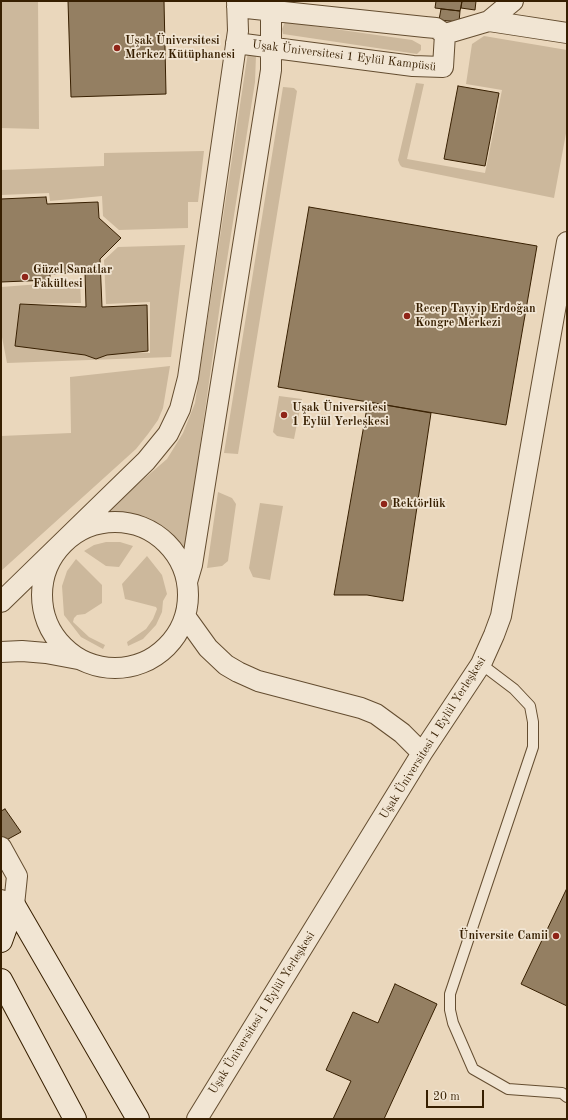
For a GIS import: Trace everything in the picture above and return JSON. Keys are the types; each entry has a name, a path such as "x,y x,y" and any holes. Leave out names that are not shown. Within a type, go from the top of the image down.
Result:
{"street":[{"path":"489,22 513,1"},
{"path":"1,602 64,543 146,461 168,434 180,409 188,378 236,42 237,4 271,5 436,28 445,34 489,22 567,33"},
{"path":"187,582 192,564 270,77 272,48 271,5"},
{"name":"Uşak Üniversitesi 1 Eylül Kampüsü","path":"236,42 413,66 443,67 445,34"},
{"name":"Uşak Üniversitesi 1 Eylül Yerleşkesi","path":"197,1119 422,753 481,664 501,616 567,242"},
{"path":"1,652 22,651 46,653 81,660 101,667 111,659 122,668 142,663 161,652 175,636 185,616 188,594 187,582 180,561 166,543 148,530 126,523 104,523 82,530 64,543 50,562 43,584 42,608 51,630 64,648 81,660"},
{"path":"185,616 208,648 226,665 238,672 258,681 361,708 376,714 402,733 422,753"},
{"path":"1,846 17,876 5,904 1,941"},
{"path":"5,904 138,1119"},
{"path":"1,980 75,1119"}],"lane":[{"path":"481,664 514,689 530,706 533,722 533,747 450,994 450,1010 453,1023 473,1069 508,1089 562,1093 567,1097"}],"shaded area":[{"path":"1,1 38,1 39,129 1,128"},
{"path":"285,22 412,40 421,45 421,50 417,54 283,34 282,29"},
{"path":"484,36 567,50 567,128 554,198 402,167 400,165 398,160 416,83 424,84 407,159 485,173 502,90 466,84 472,44"},
{"path":"248,52 256,55 255,82 221,298 185,551 179,550 171,537 157,526 137,517 110,511 109,505 131,490 167,459 183,433 195,403"},
{"path":"283,87 294,88 297,91 238,454 224,453"},
{"path":"204,151 198,202 188,202 188,228 119,230 103,216 102,196 50,201 49,193 1,195 1,170 104,166 104,153"},
{"path":"185,245 171,357 7,363 1,332 1,287 80,281 81,303 20,304 15,346 150,353 150,302 106,304 104,260 118,247"},
{"path":"170,366 163,408 158,420 136,449 1,571 1,436 71,433 70,377"},
{"path":"279,396 302,399 294,439 277,436 273,432"},
{"path":"218,492 232,498 236,504 228,561 222,566 207,568"},
{"path":"260,503 283,506 270,580 253,577 249,568"},
{"path":"106,542 120,542 133,546 119,567 106,566 84,551 94,545"},
{"path":"147,556 162,575 167,594 163,601 162,612 156,625 143,639 128,646 127,642 146,629 153,619 157,609 156,607 125,599 122,584"},
{"path":"76,559 102,585 102,603 85,614 77,615 73,622 89,637 105,645 103,649 81,637 64,615 62,586 67,571"}],"building":[{"name":"Uşak Üniversitesi Merkez Kütüphanesi","path":"68,1 164,1 166,94 71,97"},
{"path":"436,1 462,1 460,11 435,8"},
{"path":"462,1 476,1 475,10 461,8"},
{"path":"441,9 460,11 459,22 439,20"},
{"path":"458,86 499,93 485,166 444,159"},
{"name":"Güzel Sanatlar Fakültesi","path":"46,197 47,204 98,202 99,218 121,238 100,259 102,307 147,305 148,351 107,355 96,359 85,355 15,346 20,304 86,307 85,272 50,274 50,280 1,282 1,199"},
{"name":"Recep Tayyip Erdoğan Kongre Merkezi","path":"309,207 537,246 506,425 278,387"},
{"name":"Rektörlük","path":"368,402 431,413 403,601 367,595 334,595"},
{"path":"5,809 21,832 1,843 1,811"},
{"name":"Üniversite Camii","path":"567,888 567,1006 521,984"},
{"path":"395,984 437,1004 384,1119 333,1119 351,1081 326,1070 353,1012 378,1023"}],"place":[{"name":"Uşak Üniversitesi Merkez Kütüphanesi","path":"117,48"},
{"name":"Güzel Sanatlar Fakültesi","path":"25,277"},
{"name":"Recep Tayyip Erdoğan Kongre Merkezi","path":"407,316"},
{"name":"Uşak Üniversitesi 1 Eylül Yerleşkesi","path":"284,415"},
{"name":"Rektörlük","path":"384,504"},
{"name":"Üniversite Camii","path":"556,936"}]}
